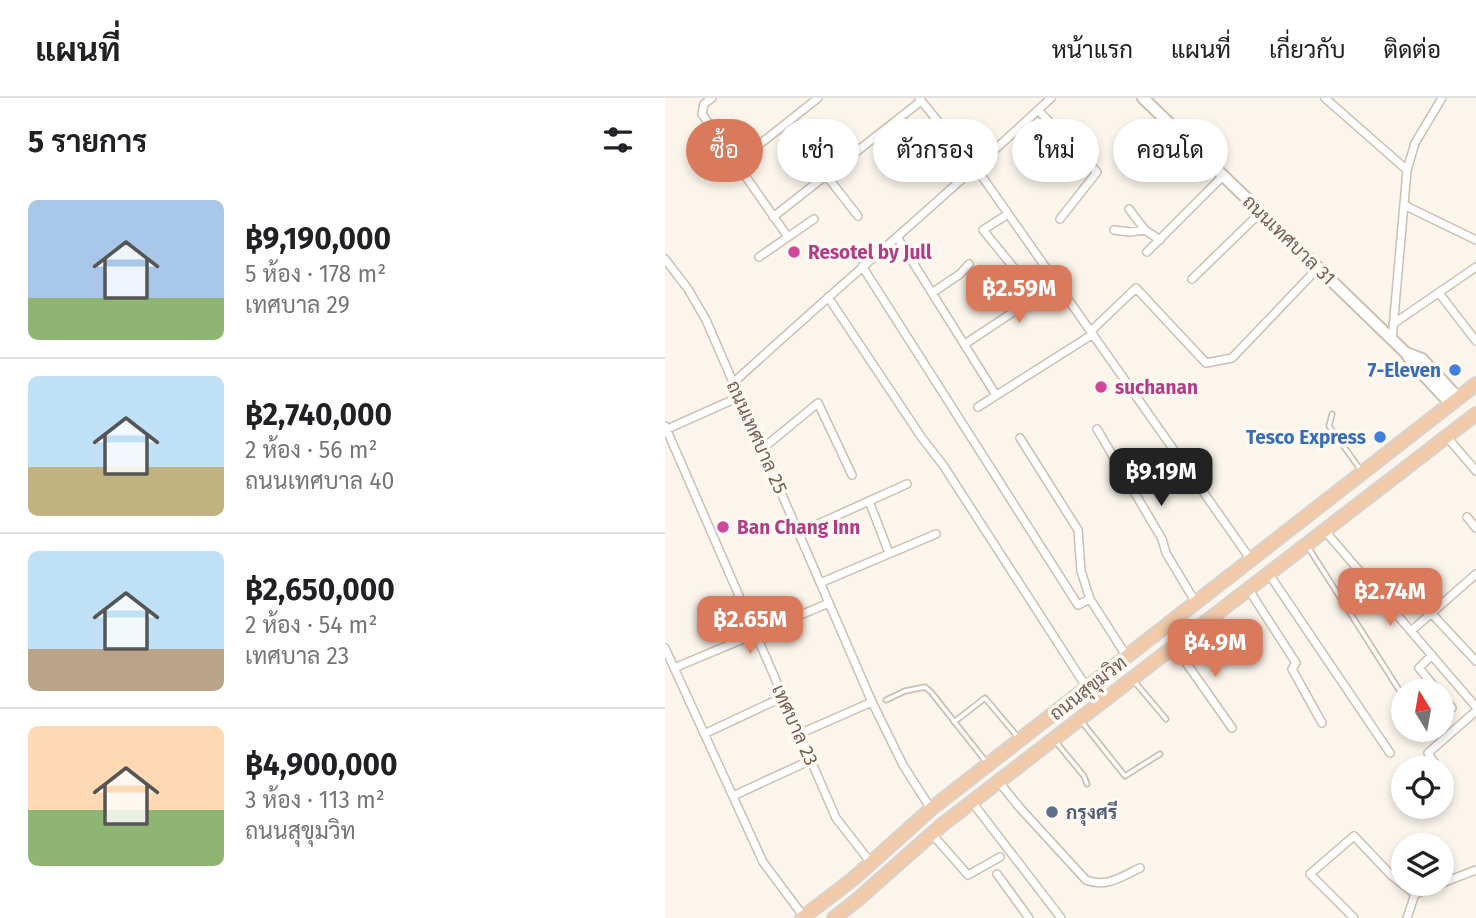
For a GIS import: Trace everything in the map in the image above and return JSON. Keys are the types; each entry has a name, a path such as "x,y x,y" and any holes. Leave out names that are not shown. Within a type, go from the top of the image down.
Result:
{"highway":[{"name":"ถนนสุขุมวิท","path":"803,918 871,863 931,809 1476,384"},
{"path":"1455,401 1473,416"},
{"name":"ถนนสุขุมวิท","path":"834,918 937,829 1473,416"},
{"path":"931,809 937,829"}],"main road":[{"name":"ถนนเทศบาล 31","path":"1143,98 1165,119"},
{"name":"ถนนเทศบาล 31","path":"1228,181 1392,341 1406,353 1422,359 1455,401"}],"street":[{"path":"705,119 702,114 703,104 712,98"},
{"path":"763,142 818,98"},
{"path":"998,147 1051,98"},
{"path":"1326,98 1407,170"},
{"path":"1392,341 1407,170 1415,143 1442,98"},
{"path":"859,149 921,99 937,119"},
{"path":"1038,110 1097,172 1060,219"},
{"path":"749,182 788,237"},
{"path":"773,217 817,182"},
{"path":"831,182 858,216"},
{"path":"733,383 960,182"},
{"path":"986,182 1252,560"},
{"path":"1147,252 1217,182"},
{"path":"1404,205 1476,240"},
{"path":"1129,209 1145,230 1160,240"},
{"path":"1192,279 1261,212"},
{"path":"1008,214 983,230 1019,274"},
{"path":"759,257 814,219"},
{"path":"1114,230 1145,230"},
{"path":"897,237 996,395"},
{"name":"ถนนเทศบาล 25","path":"665,259 668,268 688,289 706,320 872,702 902,765 931,809"},
{"path":"932,293 960,274 969,264"},
{"path":"862,266 1078,606 1090,598"},
{"path":"1393,324 1476,267"},
{"path":"978,407 1092,332 1136,288 1206,363 1232,358 1318,268"},
{"path":"965,344 1057,283"},
{"path":"1439,293 1476,341"},
{"path":"828,297 943,465 1087,688"},
{"path":"666,429 739,397"},
{"path":"762,449 818,403 852,475"},
{"name":"เทศบาล 23","path":"666,429 836,818 871,863"},
{"path":"1097,429 1196,603"},
{"path":"1447,437 1476,471"},
{"path":"1020,438 1078,530 1081,571 1090,598 1127,657"},
{"path":"798,533 907,484"},
{"path":"869,501 889,553"},
{"path":"1467,517 1476,528"},
{"path":"1325,531 1475,705 1428,753 1430,756"},
{"path":"820,583 936,534"},
{"path":"1269,574 1390,753"},
{"path":"1411,631 1476,575"},
{"path":"1249,590 1296,663 1292,669 1322,723"},
{"path":"674,668 829,603"},
{"path":"1431,613 1476,661"},
{"path":"1175,647 1232,728"},
{"path":"665,649 763,862 803,918"},
{"path":"1429,679 1419,668 1432,655"},
{"path":"704,734 783,697"},
{"path":"799,734 872,702"},
{"path":"733,796 811,760"},
{"path":"999,782 1086,880 1095,884 1108,883 1140,869"},
{"path":"972,802 1061,918"},
{"path":"937,829 968,876 1000,857"},
{"path":"1354,918 1310,874 1354,836 1391,875"},
{"path":"1454,879 1476,870"},
{"path":"997,874 1029,918"},
{"path":"1407,918 1414,896"}],"lane":[{"path":"1332,414 1329,426 1364,473"},
{"path":"1307,545 1392,679"},
{"path":"1133,679 1166,719"},
{"path":"886,700 905,691 925,687 988,765"},
{"path":"954,722 985,698 1020,740"},
{"path":"1081,720 1125,775 1160,754"},
{"path":"1054,740 1084,776 1087,784"}],"place":[{"name":"Resotel by Jull","path":"794,252"},
{"name":"7-Eleven","path":"1455,370"},
{"name":"suchanan","path":"1101,387"},
{"name":"Tesco Express","path":"1380,437"},
{"name":"Ban Chang Inn","path":"723,527"},
{"name":"กรุงศรี","path":"1052,812"}]}
